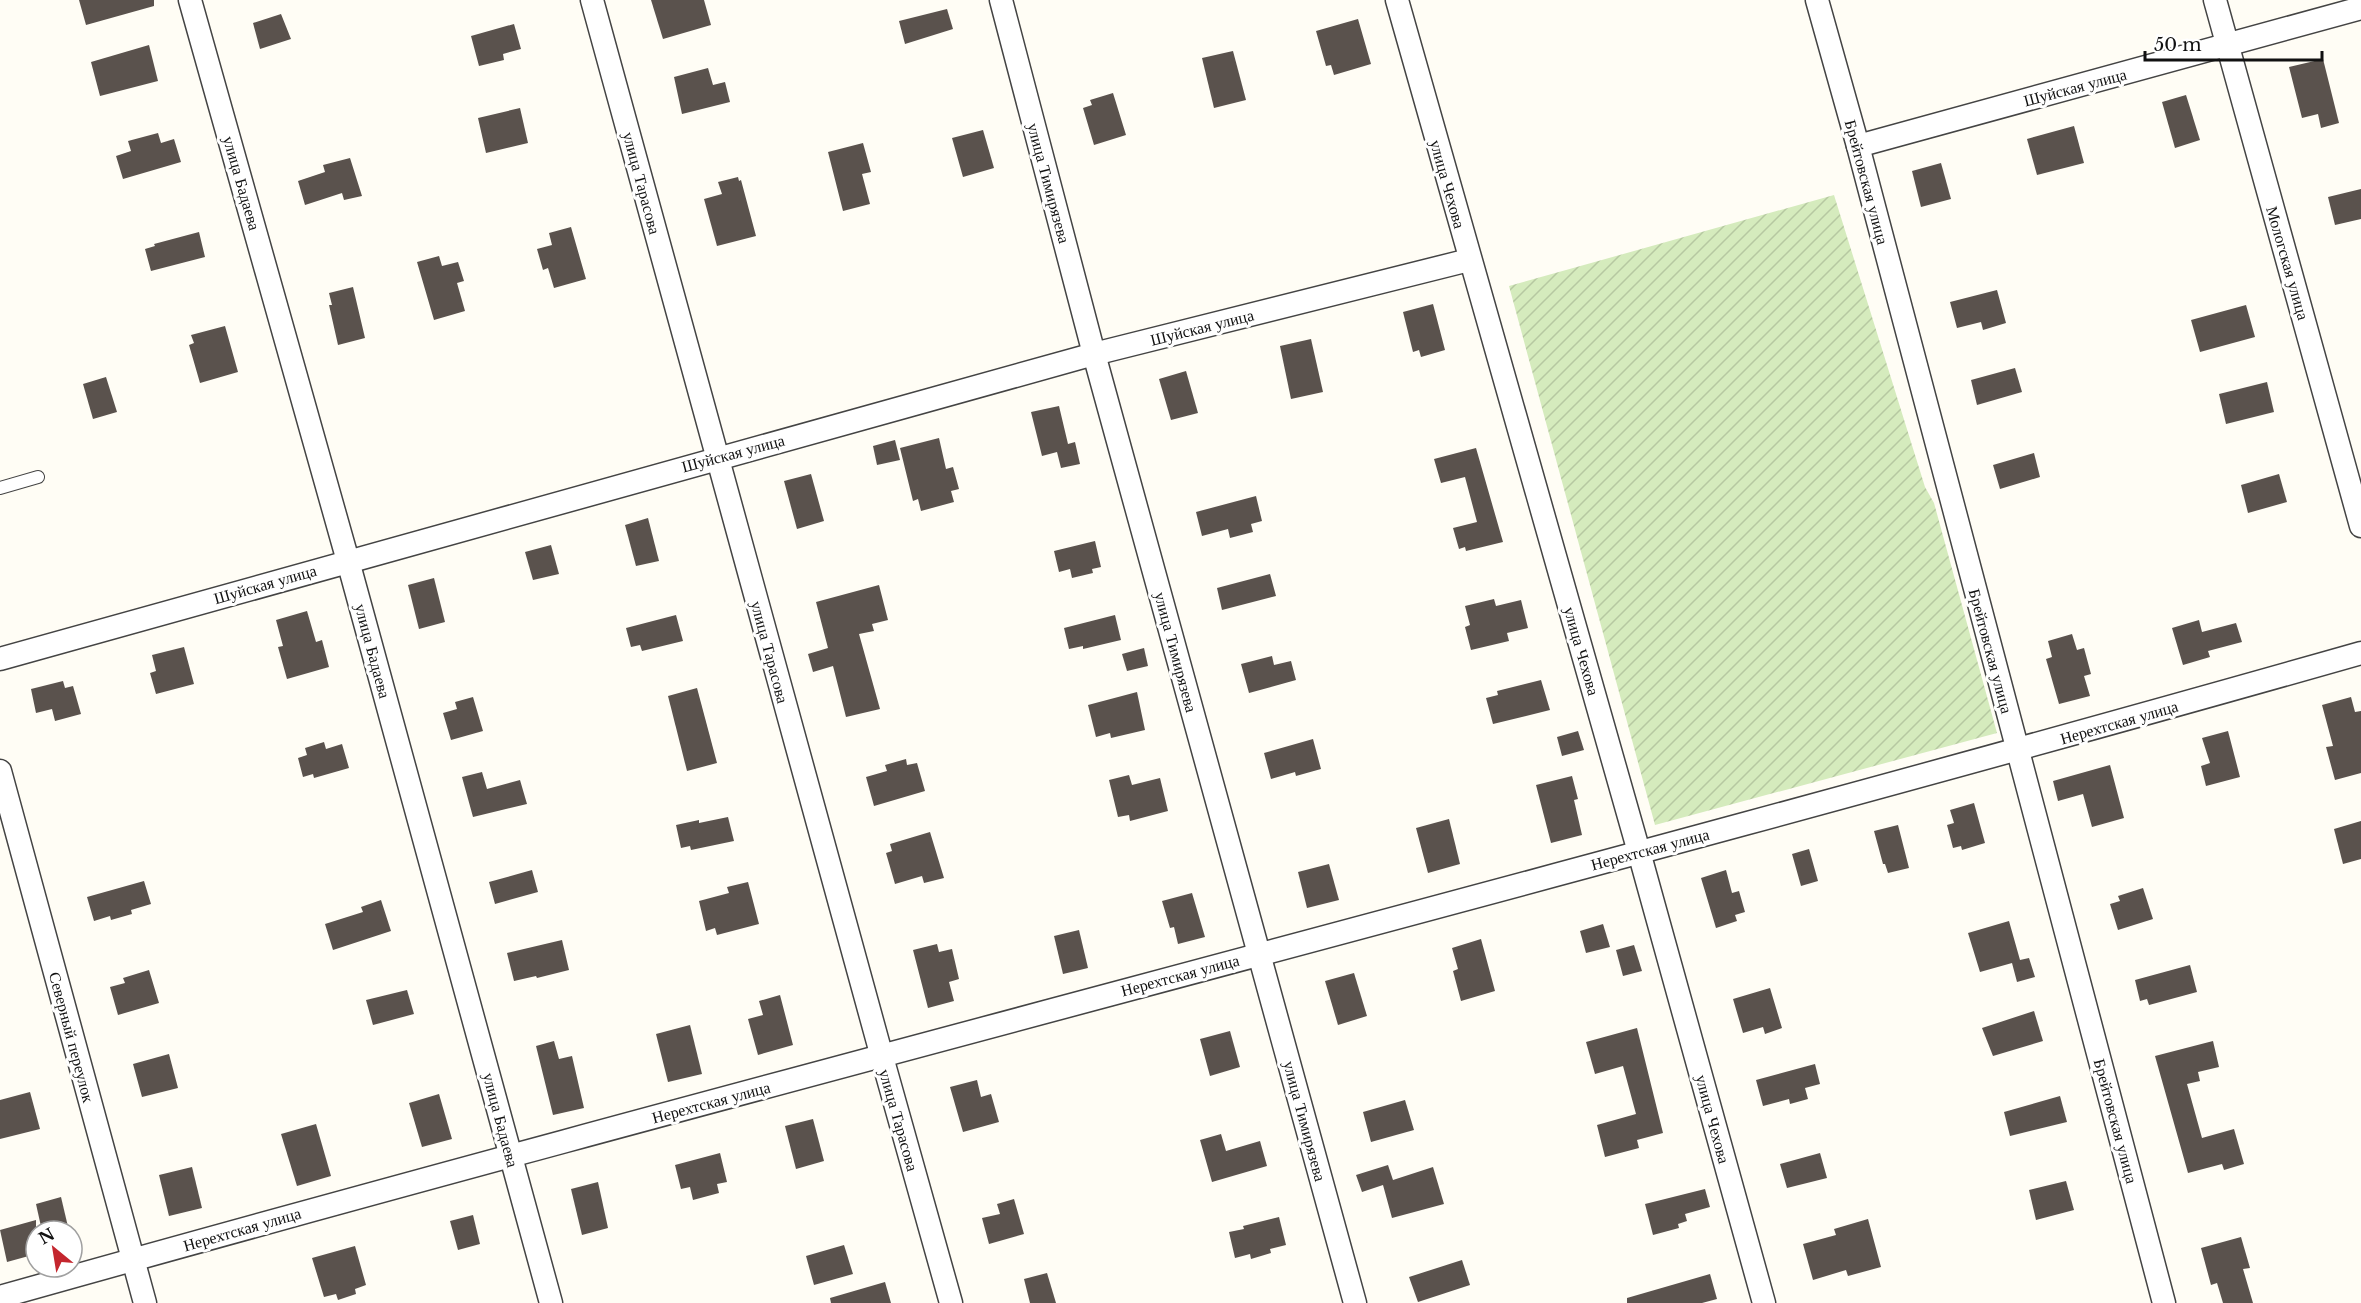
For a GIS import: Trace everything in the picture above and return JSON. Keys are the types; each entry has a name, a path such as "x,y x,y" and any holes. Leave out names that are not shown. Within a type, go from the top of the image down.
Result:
{"street":[{"name":"улица Бадаева","path":"190,0 348,561 551,1303"},
{"name":"улица Тарасова","path":"592,0 951,1303"},
{"name":"улица Тимирязева","path":"1000,0 1094,354 1355,1303"},
{"name":"улица Чехова","path":"1397,0 1639,852 1764,1303"},
{"name":"Брейтовская улица","path":"1817,0 1858,146 2164,1303"},
{"name":"Мологская улица","path":"2215,0 2361,526"},
{"name":"Шуйская улица","path":"1858,146 2361,8"},
{"name":"Шуйская улица","path":"0,659 1094,354 1469,260"},
{"name":"Нерехтская улица","path":"0,1297 511,1155 2018,751 2361,653"},
{"name":"Северный переулок","path":"0,771 145,1303"}],"lane":[{"path":"0,488 38,477"}],"green space":[{"path":"1834,195 1925,487 1934,503 1997,733 1655,825 1509,286"}],"building":[{"path":"79,0 154,0 154,6 86,25"},
{"path":"651,0 704,0 711,25 663,39"},
{"path":"947,9 953,29 905,44 899,21"},
{"path":"281,14 291,39 260,49 253,23"},
{"path":"1358,19 1371,64 1334,75 1331,65 1326,66 1316,31"},
{"path":"514,24 521,49 503,54 504,60 479,66 471,36"},
{"path":"149,45 158,81 100,96 91,62"},
{"path":"1233,51 1246,100 1214,108 1202,58"},
{"path":"2323,59 2339,123 2321,128 2318,114 2302,118 2289,67"},
{"path":"708,68 713,85 725,82 730,102 682,114 674,77"},
{"path":"1113,93 1126,135 1094,145 1083,108 1092,105 1090,100"},
{"path":"2186,95 2200,140 2175,148 2162,102"},
{"path":"520,108 528,143 486,153 478,118"},
{"path":"2074,126 2084,163 2037,175 2027,139"},
{"path":"983,130 994,168 963,177 952,138"},
{"path":"158,133 161,143 174,139 181,162 123,179 116,156 131,151 128,141"},
{"path":"863,143 871,172 862,174 870,204 843,211 828,152"},
{"path":"350,158 362,196 344,200 342,193 305,205 298,181 325,172 323,165"},
{"path":"1941,163 1951,199 1921,207 1912,171"},
{"path":"738,177 739,181 741,180 756,236 717,246 704,199 722,194 718,182"},
{"path":"2361,189 2361,219 2335,225 2328,197"},
{"path":"571,227 586,279 554,288 548,268 543,270 537,249 552,245 549,233"},
{"path":"199,232 205,257 151,271 145,249 155,246 154,244"},
{"path":"439,256 442,266 458,262 464,281 457,283 465,311 434,320 417,262"},
{"path":"353,287 365,338 338,345 329,305 332,305 329,293"},
{"path":"1997,290 2006,323 1983,330 1981,322 1957,328 1950,302"},
{"path":"1433,304 1445,350 1421,357 1419,350 1413,352 1403,312"},
{"path":"2246,305 2255,337 2200,352 2191,320"},
{"path":"225,326 238,372 200,383 189,345 194,343 191,335"},
{"path":"1311,339 1323,392 1291,399 1280,346"},
{"path":"2015,368 2022,392 1977,405 1971,380"},
{"path":"1186,371 1198,413 1171,420 1159,379"},
{"path":"106,377 117,412 93,419 83,384"},
{"path":"2267,382 2274,412 2226,424 2219,394"},
{"path":"1059,406 1068,444 1075,442 1080,464 1061,468 1057,452 1042,456 1031,412"},
{"path":"939,438 946,469 953,467 959,489 951,491 954,502 921,511 918,499 913,501 900,448"},
{"path":"895,440 900,460 877,465 873,446"},
{"path":"1476,448 1503,542 1466,551 1465,547 1459,549 1453,528 1477,522 1465,477 1441,483 1434,459"},
{"path":"2034,453 2040,477 2000,489 1993,465"},
{"path":"811,474 824,521 797,529 784,481"},
{"path":"2279,474 2287,502 2248,513 2241,485"},
{"path":"1256,496 1262,521 1251,524 1253,532 1230,538 1228,529 1202,536 1196,512"},
{"path":"648,518 659,561 636,566 625,525"},
{"path":"1095,541 1101,567 1092,569 1093,573 1072,578 1070,569 1059,572 1054,551"},
{"path":"551,545 559,574 533,580 525,552"},
{"path":"1270,574 1276,596 1222,610 1217,588"},
{"path":"434,578 445,622 419,629 408,585"},
{"path":"879,585 888,620 872,624 874,631 859,634 880,709 846,717 833,666 813,672 808,654 828,648 816,602"},
{"path":"1494,599 1496,606 1521,600 1528,628 1507,633 1509,641 1471,650 1465,627 1470,625 1465,606"},
{"path":"307,611 316,642 322,640 329,667 287,679 278,647 283,646 276,620"},
{"path":"676,615 683,641 642,651 640,645 631,647 626,628"},
{"path":"1115,615 1121,640 1083,649 1083,646 1069,649 1064,628"},
{"path":"2199,620 2202,632 2236,623 2242,642 2208,651 2210,657 2183,665 2172,628"},
{"path":"2072,634 2077,650 2084,648 2091,674 2084,676 2090,696 2059,704 2046,659 2052,657 2048,641"},
{"path":"184,647 194,684 156,694 150,673 156,671 152,655"},
{"path":"1144,648 1148,666 1127,671 1122,654"},
{"path":"1272,656 1274,665 1291,661 1296,680 1249,693 1241,664"},
{"path":"1541,680 1550,710 1493,724 1486,698 1498,695 1497,691"},
{"path":"63,681 65,688 73,686 81,714 55,721 52,709 36,713 31,689"},
{"path":"697,688 717,763 687,771 668,696"},
{"path":"1137,692 1145,730 1111,738 1110,733 1096,737 1088,705"},
{"path":"473,697 483,731 451,740 443,713 457,709 455,702"},
{"path":"2351,697 2355,712 2361,711 2361,773 2335,780 2326,747 2333,746 2322,705"},
{"path":"1578,731 1584,750 1562,756 1557,737"},
{"path":"2228,731 2240,777 2206,786 2201,766 2210,763 2202,738"},
{"path":"1313,739 1321,769 1296,776 1295,772 1271,779 1264,753"},
{"path":"324,742 326,749 342,744 349,768 314,778 313,774 303,777 298,758 307,755 305,748"},
{"path":"906,759 907,765 917,763 925,791 874,806 866,777 887,771 885,765"},
{"path":"2110,765 2124,818 2092,827 2083,794 2058,801 2053,781"},
{"path":"482,772 487,789 520,780 527,804 473,817 462,777"},
{"path":"1129,775 1132,785 1160,778 1168,811 1130,821 1129,815 1118,817 1109,780"},
{"path":"1572,776 1578,799 1574,800 1582,835 1551,843 1536,785"},
{"path":"1974,803 1985,843 1962,850 1961,846 1953,848 1947,825 1954,823 1950,810"},
{"path":"728,817 734,841 691,850 690,846 681,848 676,825"},
{"path":"1449,819 1460,864 1428,873 1416,828"},
{"path":"2361,821 2361,859 2343,864 2334,829"},
{"path":"1898,825 1909,868 1888,873 1883,864 1874,831"},
{"path":"930,832 944,878 924,883 922,876 895,884 886,853 892,851 890,844"},
{"path":"1809,849 1818,881 1801,886 1792,854"},
{"path":"1329,864 1339,900 1307,908 1298,872"},
{"path":"532,870 538,892 495,904 489,882"},
{"path":"1726,870 1732,893 1739,891 1745,912 1735,915 1737,921 1716,928 1701,878"},
{"path":"144,881 151,904 131,910 132,914 111,920 110,916 94,921 87,897"},
{"path":"748,882 759,924 717,935 715,928 706,931 699,901 729,893 727,887"},
{"path":"2143,888 2153,919 2118,930 2110,904 2120,901 2118,896"},
{"path":"1192,893 1205,937 1178,944 1174,927 1170,928 1162,901"},
{"path":"381,900 391,931 333,950 325,924 363,912 361,907"},
{"path":"2009,921 2020,960 2029,958 2035,977 2017,982 2012,963 1980,972 1968,933"},
{"path":"1603,924 1610,947 1586,953 1580,931"},
{"path":"1079,930 1088,968 1063,974 1054,936"},
{"path":"1481,939 1495,991 1461,1001 1453,971 1458,969 1452,948"},
{"path":"562,940 569,970 514,981 507,953"},
{"path":"937,944 939,952 952,949 959,979 949,982 954,1001 928,1008 913,950"},
{"path":"1634,945 1642,971 1623,976 1616,950"},
{"path":"2190,965 2197,992 2149,1005 2147,999 2140,1001 2135,980"},
{"path":"149,970 159,1003 118,1015 110,987 125,983 123,978"},
{"path":"1354,973 1367,1016 1338,1025 1325,981"},
{"path":"1770,988 1782,1028 1765,1034 1763,1027 1743,1033 1733,999"},
{"path":"407,990 414,1014 373,1025 366,1000"},
{"path":"780,995 793,1045 758,1055 748,1019 763,1015 759,1001"},
{"path":"2034,1011 2043,1041 1993,1056 1982,1028"},
{"path":"690,1025 702,1074 668,1082 656,1034"},
{"path":"1637,1028 1663,1133 1637,1140 1639,1148 1605,1157 1597,1125 1636,1114 1623,1066 1595,1074 1586,1042"},
{"path":"1230,1031 1240,1067 1210,1076 1200,1039"},
{"path":"554,1041 559,1059 572,1056 584,1108 553,1115 536,1046"},
{"path":"2213,1041 2219,1067 2198,1072 2200,1081 2187,1084 2202,1138 2234,1129 2244,1164 2224,1170 2222,1164 2188,1173 2155,1056"},
{"path":"169,1054 178,1088 142,1097 133,1064"},
{"path":"1815,1064 1820,1084 1805,1088 1808,1099 1790,1104 1789,1099 1763,1106 1756,1080"},
{"path":"977,1080 981,1097 991,1094 999,1122 963,1132 950,1087"},
{"path":"30,1092 40,1129 0,1139 0,1100"},
{"path":"439,1094 452,1139 422,1147 409,1103"},
{"path":"2060,1096 2067,1122 2010,1136 2004,1112"},
{"path":"1405,1100 1414,1130 1371,1142 1363,1112"},
{"path":"813,1119 824,1161 796,1169 785,1126"},
{"path":"316,1124 331,1176 297,1186 281,1134"},
{"path":"1221,1134 1226,1151 1260,1141 1267,1166 1212,1182 1200,1140"},
{"path":"720,1153 727,1182 717,1184 719,1193 693,1200 690,1187 681,1189 675,1165"},
{"path":"1820,1153 1827,1178 1787,1188 1780,1164"},
{"path":"1388,1165 1393,1180 1433,1167 1444,1204 1392,1218 1383,1185 1362,1192 1356,1175"},
{"path":"192,1167 202,1208 169,1216 159,1175"},
{"path":"2066,1181 2074,1210 2036,1220 2029,1190"},
{"path":"598,1182 608,1228 582,1235 571,1189"},
{"path":"1705,1189 1710,1207 1685,1214 1687,1221 1678,1224 1679,1228 1653,1235 1645,1204"},
{"path":"61,1197 66,1219 39,1219 36,1204"},
{"path":"1014,1199 1024,1234 989,1244 982,1218 1000,1214 997,1204"},
{"path":"473,1215 480,1244 458,1250 450,1221"},
{"path":"1279,1217 1286,1245 1270,1249 1271,1253 1251,1259 1250,1254 1235,1258 1229,1232"},
{"path":"1868,1219 1881,1267 1848,1276 1846,1270 1813,1280 1803,1244 1836,1235 1834,1229"},
{"path":"24,1223 24,1257 7,1262 0,1230"},
{"path":"2241,1237 2250,1268 2243,1269 2253,1303 2223,1303 2217,1283 2211,1285 2201,1248"},
{"path":"844,1245 853,1274 814,1285 806,1256"},
{"path":"355,1246 366,1285 355,1289 356,1294 338,1300 336,1294 324,1297 312,1258"},
{"path":"1462,1260 1470,1285 1418,1302 1409,1277"},
{"path":"1047,1273 1056,1303 1030,1303 1024,1279"},
{"path":"1710,1274 1717,1299 1702,1303 1627,1303 1627,1298"},
{"path":"885,1282 891,1303 831,1303 830,1298"}]}
